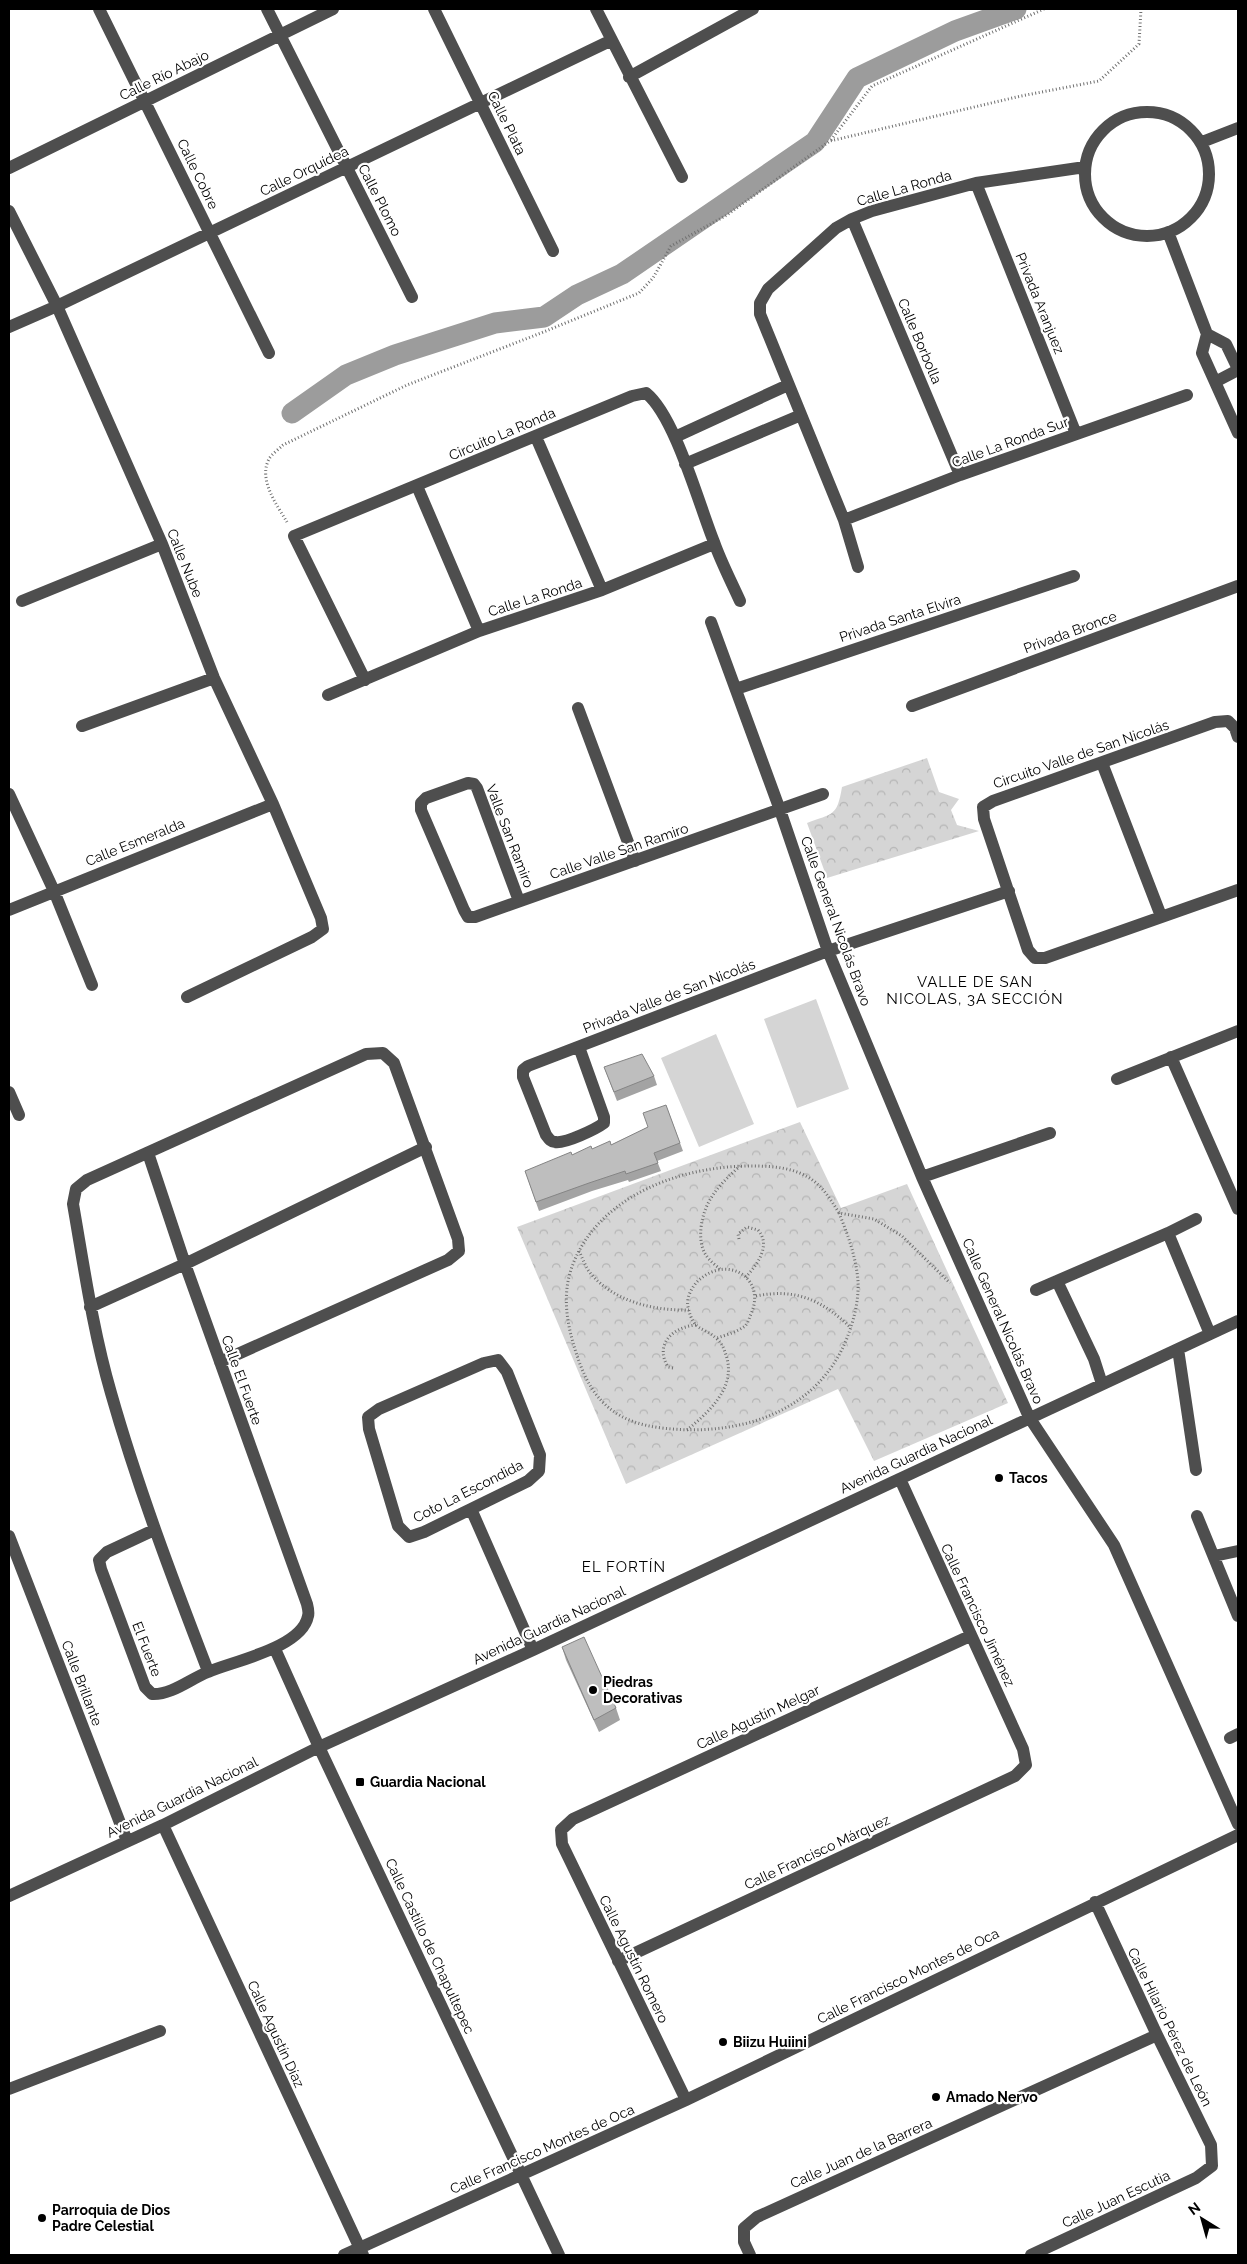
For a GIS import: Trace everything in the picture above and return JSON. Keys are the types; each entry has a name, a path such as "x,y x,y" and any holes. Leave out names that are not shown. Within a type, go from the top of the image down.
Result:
{"street":[{"name":"Calle Cobre","path":"100,9 270,353"},
{"name":"Calle Plomo","path":"267,9 412,297"},
{"name":"Calle Río Abajo","path":"9,168 333,9"},
{"name":"Calle Plata","path":"434,9 553,251"},
{"path":"596,9 629,77 682,177"},
{"path":"629,77 753,9"},
{"name":"Calle Orquídea","path":"9,328 612,40"},
{"path":"1135,112 1154,112 1173,116 1190,127 1202,142 1209,163 1209,184 1202,205 1187,222 1168,232 1148,236 1127,233 1108,223 1094,207 1086,188 1085,167 1090,148 1101,132 1116,119 1135,112"},
{"path":"1202,142 1238,128"},
{"name":"Calle La Ronda","path":"858,568 844,520 760,314 760,303 768,289 836,228 852,219 872,211 976,183 1085,167"},
{"name":"Privada Aranjuez","path":"976,183 1076,434"},
{"name":"Calle Nube","path":"9,211 57,306 162,544 214,678 273,804 321,918 323,930 312,937 187,997"},
{"name":"Calle Borbolla","path":"852,219 960,476"},
{"path":"1168,232 1207,334 1202,353 1238,433"},
{"path":"1207,334 1226,344 1238,369 1215,382"},
{"path":"675,437 788,385"},
{"name":"Circuito La Ronda","path":"294,536 632,396 646,393 656,401 675,437 685,464"},
{"name":"Calle La Ronda Sur","path":"844,520 960,476 1187,395"},
{"path":"740,601 714,544 685,464 801,414"},
{"path":"536,437 602,590"},
{"path":"417,486 479,631"},
{"path":"294,536 365,680"},
{"path":"22,601 162,544"},
{"name":"Calle La Ronda","path":"328,695 479,631 602,590 714,544"},
{"name":"Privada Santa Elvira","path":"736,689 1074,576"},
{"name":"Privada Bronce","path":"912,706 1238,586"},
{"name":"Calle General Nicolás Bravo","path":"711,622 780,810 828,951 922,1177 1029,1417 1114,1545 1238,1824"},
{"path":"82,726 214,678"},
{"path":"578,708 635,861"},
{"name":"Circuito Valle de San Nicolás","path":"1238,737 1235,728 1228,721 1215,722 993,801 984,807 984,819 1028,950 1035,958 1045,958 1238,890"},
{"path":"1102,763 1161,916"},
{"name":"Valle San Ramiro","path":"468,917 421,810 421,803 426,798 468,783 474,784 477,788 519,901"},
{"path":"9,794 54,891 92,985"},
{"name":"Calle Valle San Ramiro","path":"468,917 475,917 823,794"},
{"name":"Calle Esmeralda","path":"9,910 273,804"},
{"path":"828,951 1009,891"},
{"name":"Privada Valle de San Nicolás","path":"578,1047 604,1117 604,1123 597,1128 558,1143 551,1141 546,1135 523,1077 523,1070 528,1066 828,951"},
{"path":"1117,1079 1238,1031"},
{"path":"208,1672 154,1530 111,1392 90,1306 73,1204 76,1190 87,1180 366,1054 383,1053 394,1063 458,1239 459,1251 448,1260 220,1362"},
{"path":"1171,1057 1238,1209"},
{"path":"9,1092 19,1115"},
{"path":"922,1177 1050,1133"},
{"path":"90,1306 185,1264 426,1147"},
{"name":"Calle El Fuerte","path":"148,1153 185,1264 307,1604 308,1616"},
{"path":"1036,1290 1168,1233 1196,1218"},
{"path":"1168,1233 1210,1334"},
{"path":"1057,1280 1094,1359 1102,1384"},
{"name":"Avenida Guardia Nacional","path":"9,1896 163,1825 319,1747 533,1650 1238,1321"},
{"path":"1178,1350 1196,1470"},
{"name":"Coto La Escondida","path":"498,1360 507,1372 540,1455 539,1471 528,1481 471,1509 424,1532 409,1537 398,1526 369,1429 368,1417 379,1409 484,1363 498,1360"},
{"name":"Calle Francisco Jiménez","path":"900,1479 1023,1749 1026,1765"},
{"path":"471,1509 533,1650"},
{"path":"1197,1516 1238,1616"},
{"name":"El Fuerte","path":"154,1530 107,1552 99,1560 145,1687 152,1694 162,1694 208,1672 275,1649 301,1629 308,1616"},
{"name":"Calle Brillante","path":"9,1536 127,1841"},
{"path":"1214,1556 1238,1551"},
{"name":"Calle Agustín Melgar","path":"561,1830 573,1819 970,1636"},
{"name":"Calle Castillo de Chapultepec","path":"275,1649 319,1747 559,2255"},
{"name":"Calle Francisco Márquez","path":"618,1962 1015,1776 1026,1765"},
{"name":"Calle Agustín Díaz","path":"163,1825 361,2252"},
{"name":"Calle Agustín Romero","path":"561,1830 562,1844 686,2100"},
{"name":"Calle Francisco Montes de Oca","path":"344,2255 361,2252 521,2175 686,2100 1238,1835"},
{"name":"Calle Hilario Pérez de León","path":"1095,1902 1211,2145 1212,2166"},
{"path":"9,2089 160,2031"},
{"name":"Calle Juan de la Barrera","path":"750,2255 744,2242 744,2228 757,2217 1157,2035"},
{"name":"Calle Juan Escutia","path":"1031,2255 1196,2178 1212,2166"}],"path":[{"path":"294,536 267,486 266,468 270,458 283,444 406,384 542,333 639,293 653,278 672,246 727,215 830,140 872,86 1044,9"},
{"path":"830,140 1099,80 1139,44 1141,9"},
{"path":"720,1269 705,1254 701,1236 702,1223 709,1199 718,1186 741,1166"},
{"path":"741,1166 768,1166 790,1170 811,1179 827,1194 839,1212 854,1257 858,1283 855,1314 842,1350 826,1376 806,1396 773,1415 752,1422 731,1427 686,1431 647,1426 626,1419 602,1404 591,1390 578,1358 566,1310 566,1289 572,1266 579,1251 602,1221 624,1202 674,1177 709,1168 741,1166"},
{"path":"839,1212 874,1219 902,1236 955,1288"},
{"path":"739,1239 738,1234 747,1227 758,1230 762,1238 763,1250 758,1262 745,1278"},
{"path":"579,1251 591,1275 618,1295 661,1309 689,1310"},
{"path":"686,1431 711,1411 725,1389 730,1365 723,1346 717,1338 696,1325 691,1319 687,1302 694,1284 709,1271 728,1268 745,1278 752,1285 756,1296 754,1310 746,1325 731,1334 717,1338"},
{"path":"756,1296 773,1293 813,1299 833,1310 851,1328"},
{"path":"673,1368 668,1367 664,1360 665,1341 672,1332 684,1326 696,1325"}],"green space":[{"path":"927,758 939,792 959,799 951,810 957,825 979,831 827,878 807,823 828,815 836,809 842,787"},
{"path":"816,999 849,1089 797,1108 764,1019"},
{"path":"716,1034 754,1124 699,1147 661,1058"},
{"path":"800,1122 841,1208 907,1184 1008,1403 874,1461 838,1389 626,1484 517,1227"}],"building":[{"path":"642,1054 654,1076 614,1092 604,1067"},
{"path":"666,1105 680,1143 654,1153 658,1163 626,1174 625,1171 536,1202 525,1171 571,1152 572,1155 591,1146 592,1149 610,1141 611,1145 648,1127 643,1113"},
{"name":"Piedras Decorativas","path":"584,1637 616,1708 594,1720 562,1647"}],"waterway":[{"path":"292,413 346,375 395,355 495,323 544,317 577,295 622,274 815,142 857,78 955,31 1016,9"}],"place":[{"name":"Tacos","path":"999,1478"},
{"name":"Piedras Decorativas","path":"593,1690"},
{"name":"Guardia Nacional","path":"360,1782"},
{"name":"Biizu Huiini","path":"723,2042"},
{"name":"Amado Nervo","path":"936,2097"},
{"name":"Parroquia de Dios Padre Celestial","path":"42,2218"}],"district":[{"name":"VALLE DE SAN NICOLAS, 3A SECCIÓN","path":"975,990"},
{"name":"EL FORTÍN","path":"624,1567"}]}
